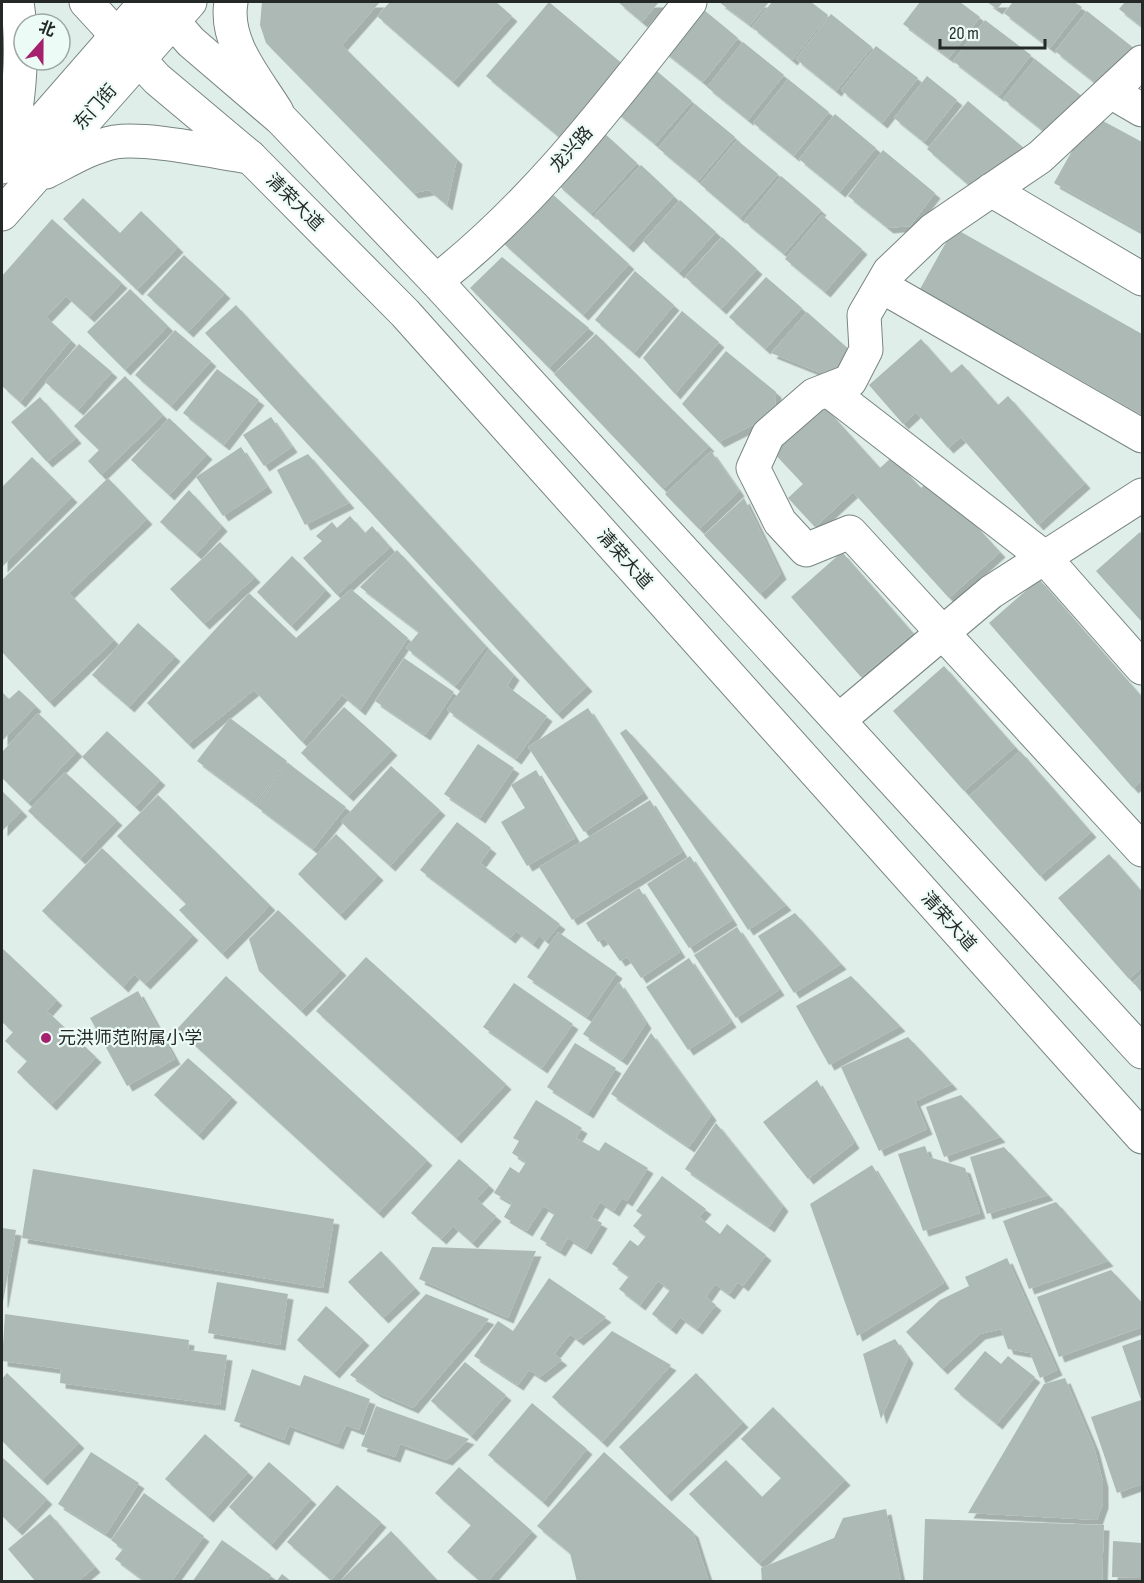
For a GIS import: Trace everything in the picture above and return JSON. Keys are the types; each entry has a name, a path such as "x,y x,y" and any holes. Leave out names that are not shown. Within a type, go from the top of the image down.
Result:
{"street":[{"path":"17,2 21,26 21,78 13,169 115,142 136,141 250,157"},
{"name":"清荣大道","path":"86,2 157,79 250,157 405,314 1143,1137"},
{"name":"东门街","path":"2,213 13,169 116,34 146,2"},
{"path":"231,2 229,14 238,50 281,119"},
{"name":"龙兴路","path":"436,281 478,248 587,134 690,2"},
{"path":"173,8 191,42 281,119 436,281 1143,1052"},
{"name":"东门街","path":"13,169 138,58 173,8"},
{"path":"1143,62 1040,157 933,230 889,272 864,315 866,350 850,381 814,395 768,435 753,468 780,522 806,549 850,532 1143,850"},
{"path":"1111,92 1143,110"},
{"path":"991,190 1143,279"},
{"path":"881,286 1143,436"},
{"path":"828,390 1044,557 1143,668"},
{"path":"839,720 991,592 1143,495"}],"building":[{"path":"262,2 380,2 342,45 457,159 447,205 429,190 413,193 266,43 260,25"},
{"path":"390,2 496,2 512,16 453,82 377,16"},
{"path":"549,2 625,66 563,140 486,76"},
{"path":"618,2 659,2 642,22"},
{"path":"719,2 769,2 750,25"},
{"path":"772,2 811,2 828,15 792,60 752,27"},
{"path":"920,2 960,2 980,17 949,58 903,24"},
{"path":"987,2 1003,2 997,9"},
{"path":"1013,2 1074,2 1082,7 1050,48 1004,13"},
{"path":"1125,2 1142,2 1142,27 1119,9"},
{"path":"698,5 738,38 703,82 662,50"},
{"path":"1087,11 1140,53 1098,85 1055,51"},
{"path":"831,14 872,47 836,91 796,59"},
{"path":"985,20 1031,55 999,96 953,61"},
{"path":"743,42 784,75 748,120 707,87"},
{"path":"876,46 918,78 882,123 841,90"},
{"path":"1035,59 1088,101 1046,133 1003,99"},
{"path":"652,67 692,101 655,144 615,111"},
{"path":"927,76 957,100 924,142 894,118"},
{"path":"788,79 829,112 794,156 753,123"},
{"path":"968,101 1024,148 971,187 927,149"},
{"path":"695,104 735,137 698,181 658,148"},
{"path":"835,114 876,148 840,192 799,159"},
{"path":"1092,115 1142,142 1142,232 1054,183"},
{"path":"604,133 637,163 591,214 557,184"},
{"path":"737,140 778,174 740,218 700,184"},
{"path":"883,150 935,193 910,226 888,228 848,196"},
{"path":"641,165 674,196 628,247 594,216"},
{"path":"781,176 821,210 784,254 744,221"},
{"path":"549,191 629,264 583,315 502,242"},
{"path":"83,198 120,233 141,211 178,247 137,290 63,219"},
{"path":"680,200 716,232 679,273 643,241"},
{"path":"822,215 862,249 825,292 785,259"},
{"path":"52,219 122,283 89,317 66,296 46,317 71,340 20,402 2,386 2,276"},
{"path":"954,228 1142,334 1142,415 920,289"},
{"path":"722,237 757,269 721,309 685,277"},
{"path":"184,255 225,293 188,332 147,295"},
{"path":"502,257 589,328 549,368 470,288"},
{"path":"635,271 674,305 634,353 595,320"},
{"path":"766,277 802,308 765,349 729,317"},
{"path":"130,289 168,326 125,370 87,332"},
{"path":"236,305 587,686 557,714 205,333"},
{"path":"682,311 719,342 675,394 643,358"},
{"path":"807,312 852,352 831,377 771,353"},
{"path":"175,330 211,361 171,406 135,375"},
{"path":"596,334 709,446 663,489 554,374"},
{"path":"921,339 951,373 962,364 998,405 1008,396 1085,483 1038,525 961,437 948,448 916,412 903,424 869,385"},
{"path":"79,344 112,372 78,410 45,382"},
{"path":"726,351 776,392 775,414 719,442 682,404"},
{"path":"217,369 259,400 224,445 183,413"},
{"path":"125,376 163,415 101,475 88,461 99,450 74,426"},
{"path":"40,397 76,438 47,462 11,422"},
{"path":"823,405 880,468 892,457 921,488 932,478 1000,552 949,598 853,492 815,527 788,498 803,484 772,451"},
{"path":"271,417 292,447 264,466 243,435"},
{"path":"169,418 207,454 169,495 131,460"},
{"path":"241,447 267,487 223,516 196,477"},
{"path":"711,451 739,491 699,529 665,494"},
{"path":"308,454 349,503 305,525 277,470"},
{"path":"32,457 72,497 2,567 2,487"},
{"path":"108,478 147,519 69,593 114,640 49,702 2,652 2,580"},
{"path":"189,490 222,526 196,554 160,522"},
{"path":"744,498 781,574 760,594 704,535"},
{"path":"350,516 365,533 372,526 390,547 337,595 303,558 322,541 316,536 332,522 337,528"},
{"path":"1140,532 1142,535 1142,622 1096,571"},
{"path":"220,542 255,577 204,624 170,589"},
{"path":"397,550 486,646 455,686 406,648 419,632 360,587"},
{"path":"842,552 913,633 861,677 791,597"},
{"path":"292,556 326,590 291,626 257,592"},
{"path":"1039,579 1142,697 1142,780 1133,788 989,623"},
{"path":"351,589 408,638 360,710 342,695 302,742 254,690 188,744 147,703 249,593 296,638"},
{"path":"138,623 175,656 129,707 92,675"},
{"path":"489,649 514,675 507,686 547,716 516,759 447,710"},
{"path":"404,658 454,692 425,735 375,701"},
{"path":"944,666 1015,747 964,791 893,711"},
{"path":"19,690 36,706 2,741 2,692 9,699"},
{"path":"344,707 392,750 348,796 301,753"},
{"path":"588,708 643,793 584,832 528,747"},
{"path":"38,713 77,751 28,803 2,778 2,752"},
{"path":"230,718 287,761 255,804 197,761"},
{"path":"626,729 786,905 748,930 620,733"},
{"path":"107,731 160,780 135,807 82,757"},
{"path":"478,744 514,768 480,818 444,794"},
{"path":"1020,751 1091,832 1040,876 969,796"},
{"path":"288,763 346,807 313,849 256,806"},
{"path":"391,766 440,810 390,866 341,822"},
{"path":"536,770 575,838 527,866 501,822 525,808 511,785"},
{"path":"65,772 117,820 80,859 28,811"},
{"path":"2,791 22,811 2,831"},
{"path":"158,795 270,905 222,954 179,910 186,904 117,836"},
{"path":"650,800 682,852 572,920 539,867"},
{"path":"457,822 491,848 480,863 560,924 546,941 539,935 533,944 516,931 510,938 420,870"},
{"path":"336,834 378,875 340,915 298,874"},
{"path":"102,848 193,935 145,984 134,974 123,987 42,911"},
{"path":"1109,854 1142,892 1142,967 1129,979 1058,898"},
{"path":"690,856 732,920 689,948 647,884"},
{"path":"639,888 680,952 641,978 627,957 620,961 604,938 598,942 586,923"},
{"path":"278,910 341,970 301,1011 259,971 249,939"},
{"path":"795,913 841,964 794,993 758,936"},
{"path":"737,927 779,990 736,1018 694,955"},
{"path":"558,932 617,973 587,1017 527,977"},
{"path":"2,948 57,1000 47,1011 96,1057 51,1105 17,1072 27,1061 5,1041 13,1032 2,1022"},
{"path":"366,957 506,1084 456,1138 316,1011"},
{"path":"689,958 731,1022 688,1050 646,987"},
{"path":"1142,974 1142,993 1133,982"},
{"path":"226,976 427,1160 378,1213 177,1029"},
{"path":"851,976 900,1026 829,1065 796,1006"},
{"path":"619,982 646,1023 622,1060 583,1034"},
{"path":"514,983 573,1024 542,1068 483,1027"},
{"path":"138,991 175,1059 127,1086 90,1018"},
{"path":"651,1033 711,1115 689,1147 611,1094"},
{"path":"908,1037 952,1084 915,1101 927,1129 879,1151 841,1067"},
{"path":"575,1043 616,1068 588,1113 547,1087"},
{"path":"188,1058 232,1097 198,1135 154,1095"},
{"path":"817,1080 854,1143 808,1179 763,1122"},
{"path":"961,1095 1000,1137 944,1157 926,1107"},
{"path":"536,1100 582,1128 576,1138 599,1151 605,1142 648,1168 627,1201 622,1198 614,1211 600,1202 591,1217 602,1223 586,1249 568,1238 560,1251 540,1239 555,1213 543,1206 527,1231 504,1217 512,1203 494,1193 510,1167 519,1173 526,1162 512,1153 519,1141 513,1138"},
{"path":"716,1123 783,1206 769,1227 685,1169"},
{"path":"925,1146 929,1157 965,1168 980,1213 923,1231 898,1154"},
{"path":"1004,1147 1048,1195 987,1214 970,1157"},
{"path":"459,1159 489,1185 476,1199 496,1216 472,1243 453,1226 441,1239 411,1213"},
{"path":"872,1165 944,1283 857,1336 810,1204"},
{"path":"33,1169 334,1219 323,1288 22,1238"},
{"path":"662,1176 706,1209 699,1217 720,1234 727,1224 766,1255 743,1286 738,1282 729,1294 715,1284 706,1297 716,1305 697,1329 680,1317 671,1329 652,1314 670,1290 658,1281 640,1305 619,1289 629,1276 612,1264 630,1240 638,1246 646,1236 633,1226 642,1215 636,1211"},
{"path":"1056,1202 1108,1261 1029,1289 1003,1221"},
{"path":"2,1228 16,1230 3,1302 2,1302"},
{"path":"432,1247 536,1251 508,1318 419,1279"},
{"path":"381,1251 415,1288 383,1318 348,1282"},
{"path":"1007,1258 1057,1370 1040,1378 1030,1353 1008,1349 1001,1329 980,1334 942,1369 906,1332 940,1300 969,1286 965,1277"},
{"path":"1111,1270 1142,1303 1142,1327 1059,1357 1037,1297"},
{"path":"549,1278 606,1317 578,1340 570,1334 554,1354 562,1360 540,1377 529,1370 518,1385 474,1356 498,1321 513,1331"},
{"path":"217,1282 288,1294 280,1345 208,1333"},
{"path":"426,1294 489,1319 413,1408 376,1392 350,1375"},
{"path":"326,1306 364,1340 334,1373 297,1340"},
{"path":"5,1314 189,1340 188,1350 227,1355 220,1405 60,1383 61,1369 2,1361"},
{"path":"612,1331 671,1365 602,1442 552,1397"},
{"path":"895,1339 908,1358 881,1419 863,1354"},
{"path":"1142,1339 1142,1484 1117,1493 1091,1417 1141,1400 1122,1346"},
{"path":"985,1351 1001,1364 1008,1356 1035,1377 997,1424 954,1389"},
{"path":"465,1362 506,1395 471,1436 431,1401"},
{"path":"252,1369 300,1386 304,1375 370,1399 359,1430 346,1425 338,1444 289,1426 284,1440 234,1421"},
{"path":"7,1373 79,1443 42,1480 2,1441 2,1379"},
{"path":"696,1373 743,1422 666,1496 619,1447"},
{"path":"1065,1378 1094,1447 1103,1482 1103,1503 1097,1520 968,1513 1044,1384"},
{"path":"532,1403 587,1449 543,1502 488,1455"},
{"path":"376,1406 469,1439 447,1460 400,1444 395,1457 361,1446"},
{"path":"773,1407 845,1480 759,1564 689,1494 726,1460 762,1497 781,1478 741,1439"},
{"path":"205,1434 248,1472 208,1517 165,1479"},
{"path":"91,1452 139,1483 106,1534 58,1504"},
{"path":"604,1452 693,1532 709,1582 577,1582 570,1553 537,1526"},
{"path":"2,1457 47,1499 17,1530 2,1516"},
{"path":"269,1462 311,1499 271,1545 229,1507"},
{"path":"459,1467 532,1531 487,1582 481,1582 447,1552 471,1525 435,1493"},
{"path":"337,1485 381,1522 331,1580 287,1542"},
{"path":"144,1493 204,1536 171,1582 146,1582 115,1559 123,1549 111,1540"},
{"path":"886,1509 901,1582 762,1582 761,1568 834,1538 843,1518"},
{"path":"50,1514 95,1567 77,1582 36,1582 8,1549"},
{"path":"925,1519 1104,1525 1102,1582 923,1580"},
{"path":"391,1531 439,1582 339,1582"},
{"path":"222,1540 271,1575 266,1582 192,1582"},
{"path":"1113,1541 1142,1543 1142,1578 1112,1577"},
{"path":"282,1574 292,1582 276,1582"}],"place":[{"name":"元洪师范附属小学","path":"46,1038"}]}
